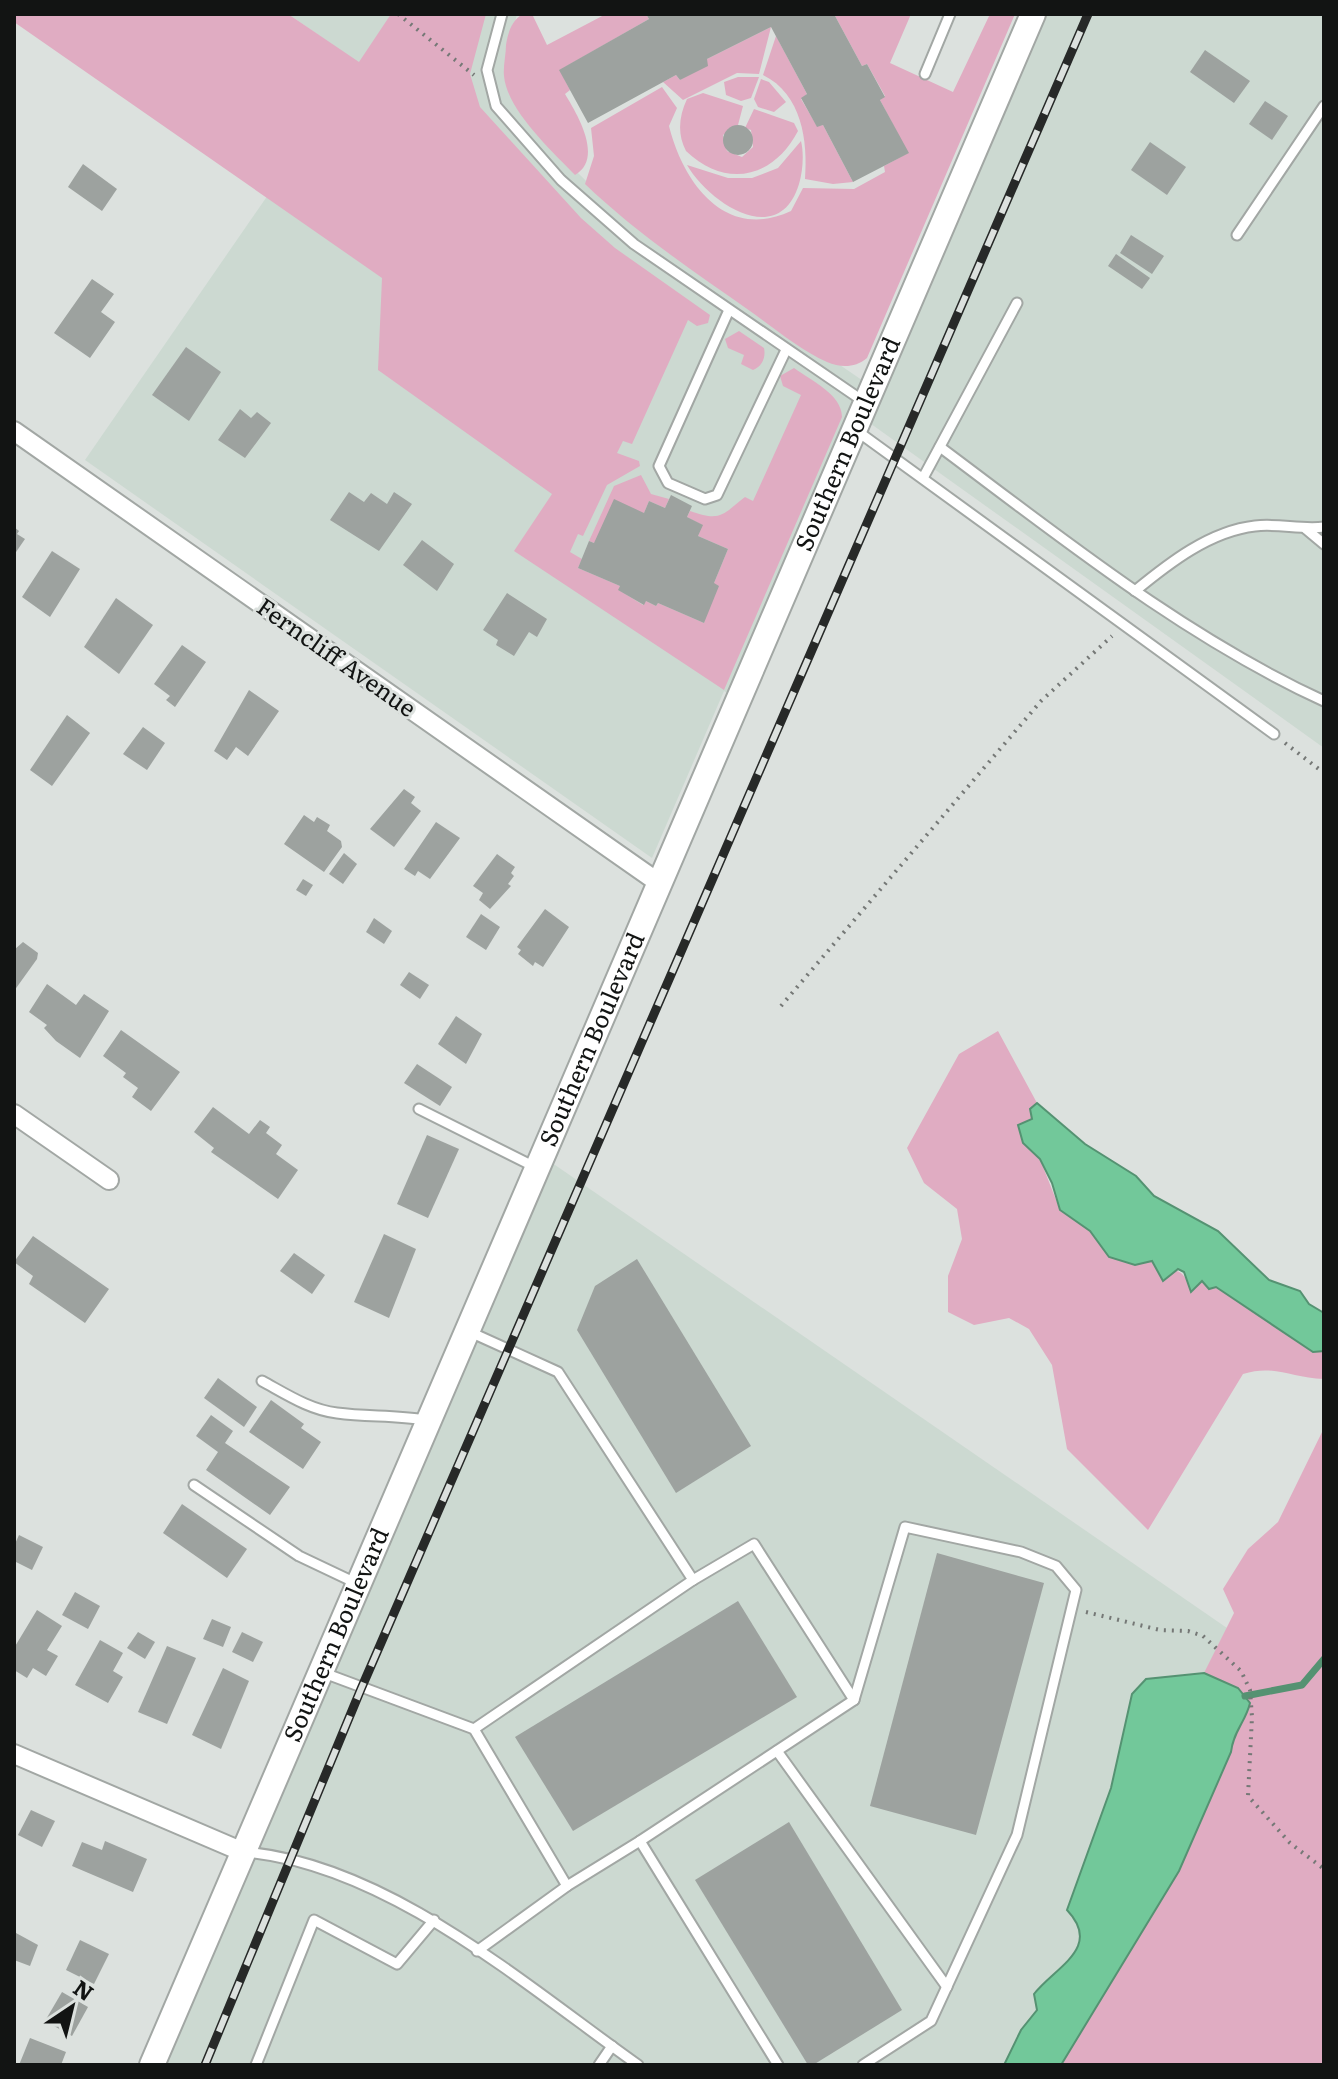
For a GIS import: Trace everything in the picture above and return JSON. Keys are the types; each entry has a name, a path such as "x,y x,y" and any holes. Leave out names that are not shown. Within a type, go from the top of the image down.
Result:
{"street":[{"name":"Southern Boulevard","path":"152,2065 1033,14"},
{"name":"Ferncliff Avenue","path":"14,431 659,883"},
{"path":"14,1114 109,1180"},
{"path":"14,1754 243,1852"}],"lane":[{"path":"502,14 490,48 489,79 496,106 507,121 582,201 634,244 866,403"},
{"path":"925,74 950,14"},
{"path":"1237,235 1324,106"},
{"path":"923,478 1017,303"},
{"path":"729,310 659,466 668,483 705,499 717,495 786,350"},
{"path":"854,429 1274,734"},
{"path":"940,447 1135,591 1212,641 1324,701"},
{"path":"1135,591 1166,566 1219,535 1255,526 1324,527"},
{"path":"1306,529 1324,544"},
{"path":"419,1109 537,1168"},
{"path":"467,1330 558,1372 693,1580"},
{"path":"262,1381 304,1404 336,1413 391,1414 429,1420"},
{"path":"194,1485 299,1556 358,1584"},
{"path":"477,1951 567,1886 854,1700 905,1527 1021,1552 1056,1566 1076,1590 1017,1835 931,2021 863,2065"},
{"path":"474,1729 693,1580 754,1544 854,1700"},
{"path":"321,1671 361,1689 474,1729 567,1886"},
{"path":"777,1751 947,1987"},
{"path":"640,1841 778,2065"},
{"path":"243,1852 293,1860 388,1895 434,1920 638,2065"},
{"path":"256,2065 314,1920 397,1964 434,1920"},
{"path":"599,2065 612,2046"}],"path":[{"path":"398,14 470,74 489,79"},
{"path":"781,1006 1041,701 1124,625"},
{"path":"1274,734 1324,773"},
{"path":"1072,1609 1160,1630 1188,1631 1203,1636 1226,1653 1241,1671 1250,1690 1248,1796 1290,1843 1324,1869"}],"shaded area":[{"path":"14,14 288,14 359,62 391,14 486,14 470,74 480,107 581,218 615,248 710,315 708,323 697,326 688,320 632,444 623,441 617,453 639,461 640,466 607,485 583,536 578,534 570,552 582,559 578,568 620,586 619,590 643,605 646,601 656,606 658,603 704,623 714,583 728,549 698,536 702,525 687,517 690,511 715,516 726,512 745,497 753,501 801,395 783,386 780,376 794,368 824,388 841,409 842,417 724,690 514,551 552,494 378,370 382,278 14,22"},
{"path":"288,14 517,14 509,45 538,134 620,214 872,387 1033,14 1324,14 1324,748 860,416 739,700 724,691 652,858 85,460 359,63"},
{"path":"523,14 533,16 547,45 606,14 646,14 649,19 560,70 570,90 565,94 581,124 588,147 583,167 575,175 532,129 507,89 504,72 507,40 513,23"},
{"path":"834,14 911,14 890,63 953,92 990,14 1015,14 867,358 848,366 827,362 787,338 644,235 585,184 594,156 591,128 662,87 677,108 669,126 685,167 710,201 727,212 746,219 767,219 791,211 803,188 854,189 885,172 884,166 908,153 880,100 885,96 867,64 862,66"},
{"path":"771,27 759,74 737,73 683,100 663,82 676,75 680,80 707,59"},
{"path":"776,36 807,94 801,99 817,126 823,125 853,182 833,184 805,179 805,149 800,120 786,94 763,75"},
{"path":"738,77 759,77 751,98 741,101 726,95 724,82"},
{"path":"761,79 769,82 786,102 774,112 758,107 754,99"},
{"path":"703,93 743,106 738,125 723,135 727,151 742,157 753,147 751,130 745,128 754,109 794,123 798,131 788,147 763,168 733,174 717,171 686,151 681,138 681,118 687,99"},
{"path":"801,141 803,162 799,184 789,204 776,214 761,217 744,214 727,205 697,179 687,165 728,178 752,178 778,168"},
{"path":"739,331 764,348 763,361 753,370 741,364 744,355 728,348 725,339"},
{"path":"641,475 651,494 669,499 665,508 649,501 644,513 594,543 589,541 614,486"},
{"path":"998,1031 1037,1103 1031,1109 1032,1119 1023,1143 1040,1159 1060,1210 1090,1231 1109,1257 1135,1264 1152,1261 1160,1272 1180,1273 1192,1291 1202,1281 1209,1289 1216,1287 1313,1352 1324,1351 1324,1379 1264,1370 1243,1374 1148,1530 1067,1449 1052,1365 1029,1329 1009,1318 974,1325 948,1312 948,1276 962,1239 957,1209 924,1183 907,1148 959,1054"},
{"path":"1037,1103 1085,1144 1136,1176 1154,1196 1218,1231 1269,1280 1300,1291 1309,1304 1324,1313 1324,1351 1313,1352 1216,1287 1209,1289 1202,1281 1191,1292 1184,1272 1178,1269 1163,1281 1152,1261 1135,1265 1109,1257 1090,1231 1060,1210 1052,1183 1040,1159 1023,1143 1018,1125 1032,1119 1030,1109"},
{"path":"542,1156 1227,1628 1029,2065 152,2065"},
{"path":"1324,1428 1324,2065 1061,2065 1179,1871 1231,1752 1233,1734 1248,1712 1238,1688 1204,1673 1234,1613 1223,1589 1248,1549 1278,1522"},
{"path":"1204,1673 1238,1688 1250,1703 1179,1871 1061,2065 1004,2065 1021,2030 1037,2010 1034,1994 1063,1966 1078,1946 1080,1935 1077,1923 1067,1910 1111,1788 1132,1694 1146,1679"}],"building":[{"path":"646,14 834,14 862,66 867,64 885,97 880,100 909,153 853,182 823,125 817,127 801,98 807,94 771,27 707,59 708,66 680,80 676,75 588,123 559,70 649,19"},
{"path":"1205,50 1250,81 1234,103 1190,72"},
{"path":"1265,101 1288,116 1272,140 1249,124"},
{"path":"738,125 749,129 753,140 749,151 738,155 727,151 723,140 727,129"},
{"path":"1150,142 1186,167 1167,195 1131,170"},
{"path":"83,164 117,189 102,211 68,187"},
{"path":"1131,235 1164,256 1152,274 1120,253"},
{"path":"1116,254 1150,278 1142,289 1108,266"},
{"path":"92,279 114,294 101,312 115,322 90,358 54,333"},
{"path":"186,347 221,372 189,421 152,395"},
{"path":"240,409 251,418 257,412 271,423 245,458 218,440"},
{"path":"349,492 364,502 371,493 387,504 394,492 412,504 379,551 330,520"},
{"path":"671,495 692,506 687,517 703,525 698,536 728,549 714,583 719,586 704,623 658,603 656,606 646,601 644,605 618,590 620,586 578,568 589,541 594,543 614,499 644,513 649,501 665,508"},
{"path":"14,527 19,531 17,534 25,539 14,555"},
{"path":"422,540 454,564 437,591 403,565"},
{"path":"52,551 80,569 50,617 22,597"},
{"path":"507,593 547,619 537,637 529,632 514,656 496,645 498,640 483,630"},
{"path":"116,598 153,625 119,674 84,647"},
{"path":"182,645 206,662 175,707 166,700 170,696 154,684"},
{"path":"249,690 279,711 248,756 236,747 227,760 214,751"},
{"path":"67,715 90,733 52,786 30,770"},
{"path":"143,727 165,743 147,770 123,754"},
{"path":"404,789 415,797 411,803 421,811 394,847 370,829"},
{"path":"304,815 314,822 317,817 330,825 327,831 341,841 342,847 324,872 284,844"},
{"path":"436,822 460,838 430,879 418,871 415,876 404,869"},
{"path":"344,853 357,864 343,884 329,874"},
{"path":"497,854 515,867 511,873 514,876 508,884 511,886 490,909 479,900 483,893 473,886"},
{"path":"303,879 313,885 306,896 296,890"},
{"path":"545,909 569,927 543,967 535,962 533,966 518,954 521,950 517,947"},
{"path":"481,914 500,927 486,950 466,937"},
{"path":"374,918 392,931 384,944 366,932"},
{"path":"23,942 38,953 37,959 14,991 14,950"},
{"path":"409,972 429,985 420,999 400,985"},
{"path":"47,984 76,1005 84,994 109,1011 80,1058 56,1041 44,1028 47,1025 29,1012"},
{"path":"456,1016 482,1034 466,1064 438,1044"},
{"path":"121,1030 180,1072 151,1111 132,1097 138,1088 123,1077 126,1073 103,1056"},
{"path":"417,1064 452,1087 440,1106 404,1083"},
{"path":"213,1107 249,1134 260,1120 270,1127 266,1133 282,1145 276,1154 298,1170 278,1199 211,1152 214,1148 194,1132"},
{"path":"427,1135 459,1149 428,1218 397,1204"},
{"path":"384,1234 416,1249 389,1318 354,1302"},
{"path":"33,1236 109,1289 85,1323 29,1284 33,1276 14,1262"},
{"path":"294,1253 325,1275 312,1294 280,1271"},
{"path":"637,1259 751,1446 676,1493 577,1330 595,1286"},
{"path":"218,1378 257,1407 244,1427 204,1398"},
{"path":"271,1400 304,1424 301,1428 321,1442 303,1469 249,1432"},
{"path":"211,1415 233,1431 225,1443 290,1487 270,1515 206,1470 218,1452 196,1436"},
{"path":"182,1504 247,1549 227,1578 163,1533"},
{"path":"19,1535 43,1547 32,1570 14,1561 14,1546"},
{"path":"937,1553 1044,1583 976,1835 870,1806"},
{"path":"75,1592 100,1606 88,1629 62,1615"},
{"path":"738,1601 797,1697 573,1831 515,1737"},
{"path":"37,1610 62,1626 47,1650 58,1656 46,1676 33,1668 27,1678 14,1670 14,1648"},
{"path":"212,1619 231,1627 223,1647 203,1639"},
{"path":"138,1632 155,1642 145,1659 127,1648"},
{"path":"242,1632 263,1642 253,1662 232,1652"},
{"path":"100,1640 123,1653 113,1671 123,1677 108,1703 75,1685"},
{"path":"167,1646 196,1658 167,1724 138,1712"},
{"path":"223,1668 249,1681 221,1749 192,1735"},
{"path":"31,1810 55,1821 42,1847 18,1835"},
{"path":"789,1822 902,2010 813,2065 808,2065 695,1880"},
{"path":"105,1841 147,1859 133,1892 72,1866 82,1842 102,1850"},
{"path":"16,1933 38,1945 30,1966 14,1960"},
{"path":"80,1940 109,1954 94,1984 66,1970"},
{"path":"62,1992 88,2007 72,2036 45,2021"},
{"path":"30,2038 66,2052 61,2065 19,2065"}],"waterway":[{"path":"1245,1696 1302,1685 1324,1659"}],"railway":[{"path":"205,2065 361,1689 1088,14"}]}
